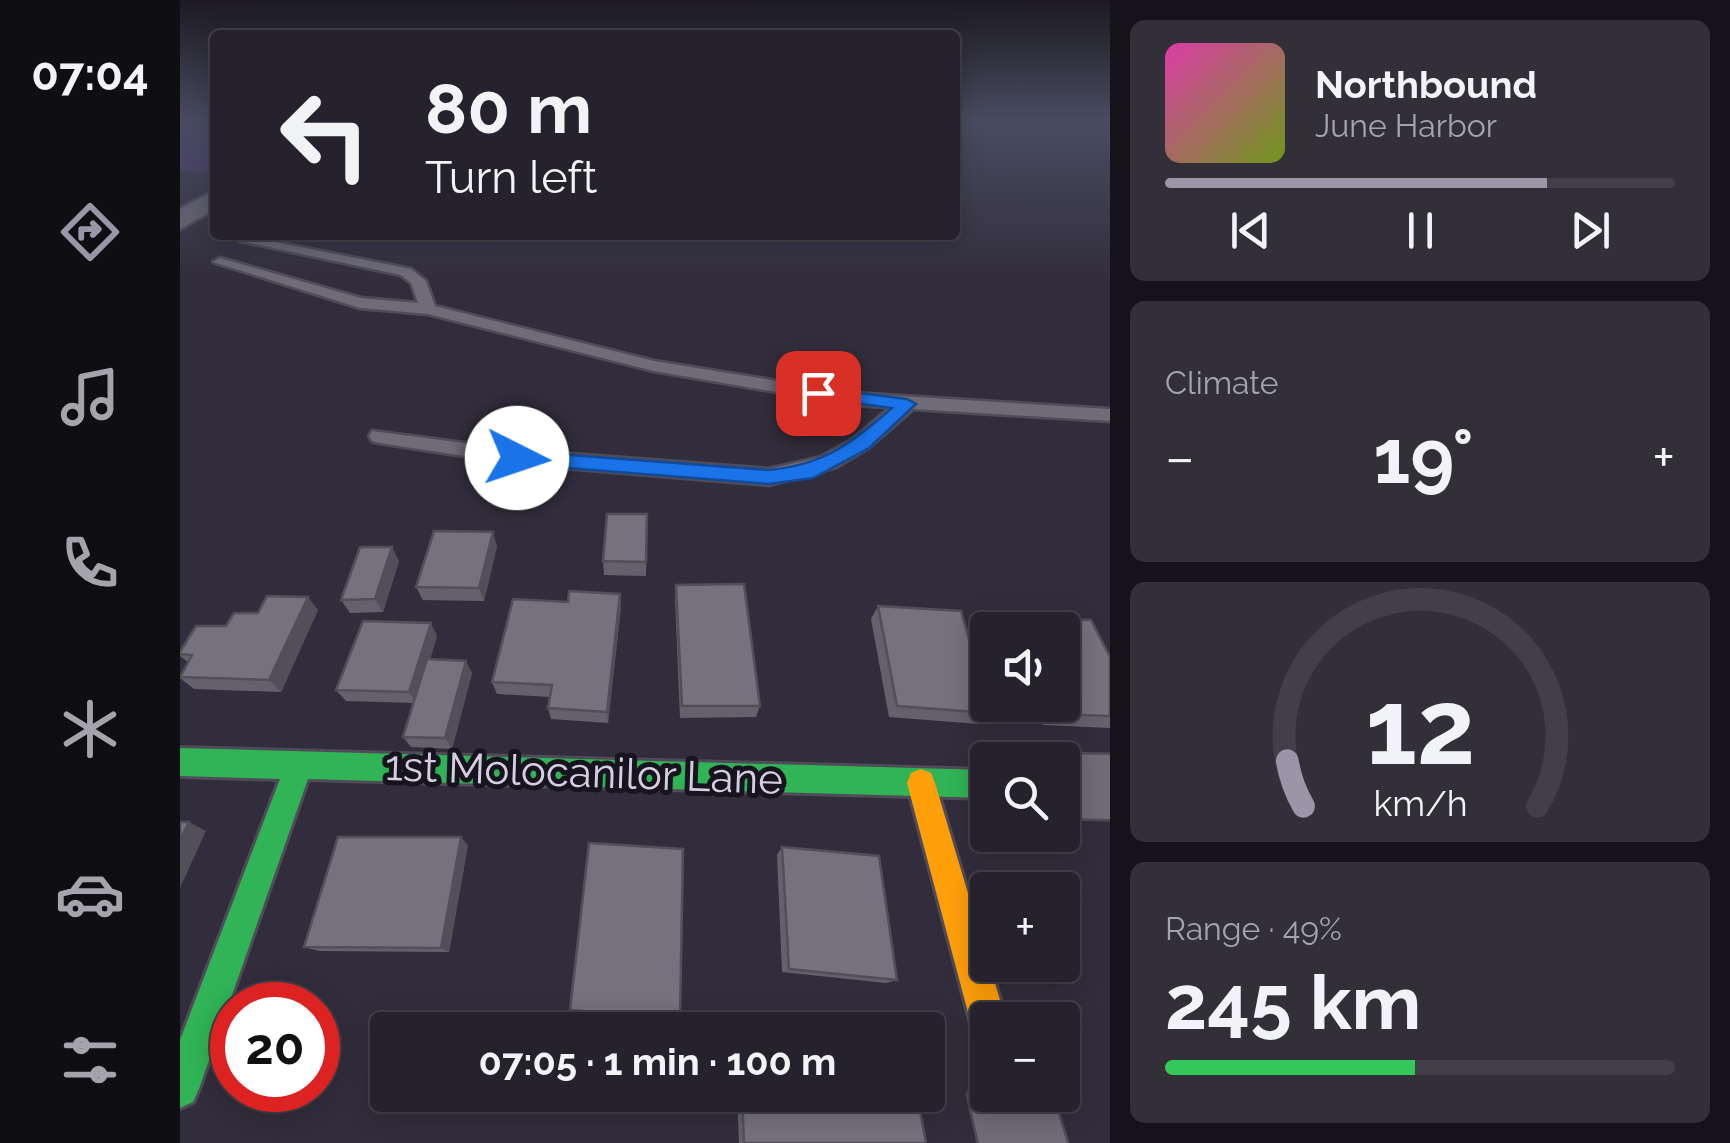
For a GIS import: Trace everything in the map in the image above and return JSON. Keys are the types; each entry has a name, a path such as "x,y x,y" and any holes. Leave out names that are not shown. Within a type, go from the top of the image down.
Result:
{"street":[{"path":"180,220 210,201"},
{"name":"1st Molocanilor Lane","path":"180,762 970,784"},
{"path":"180,1088 300,763"},
{"path":"921,783 983,1002"},
{"path":"1080,786 1110,787"},
{"path":"1015,1112 1023,1143"}],"lane":[{"path":"254,240 406,272 418,281 428,309"},
{"path":"220,262 360,303 428,309 654,366 852,399 1110,415"},
{"path":"380,436 517,458 769,477 806,474 848,452 907,404"}],"building":[{"path":"607,514 647,514 646,562 603,561"},
{"path":"434,531 493,532 479,588 416,587"},
{"path":"360,547 392,547 375,599 341,600"},
{"path":"744,584 760,706 682,706 676,585"},
{"path":"569,591 620,594 607,712 548,708 552,685 492,682 513,599 568,602"},
{"path":"267,596 308,597 269,680 180,677 192,655 180,652 196,626 226,626 234,613 258,613"},
{"path":"878,606 961,611 970,643 970,711 897,706"},
{"path":"1080,620 1091,620 1110,657 1110,716 1080,715"},
{"path":"363,621 431,623 409,692 336,690"},
{"path":"427,659 466,661 445,738 403,737"},
{"path":"180,822 189,822 180,840"},
{"path":"338,837 461,837 441,948 304,947"},
{"path":"589,843 683,849 680,1012 570,1010"},
{"path":"782,847 879,856 897,980 789,969"},
{"path":"743,1112 920,1112 926,1143 744,1143"}],"traffic: fast":[{"path":"180,762 970,784"},
{"path":"180,1089 300,763"}],"traffic: slow":[{"path":"921,783 983,1002"}],"route":[{"path":"517,458 769,477 806,474 862,444 907,404 818,393"}]}
